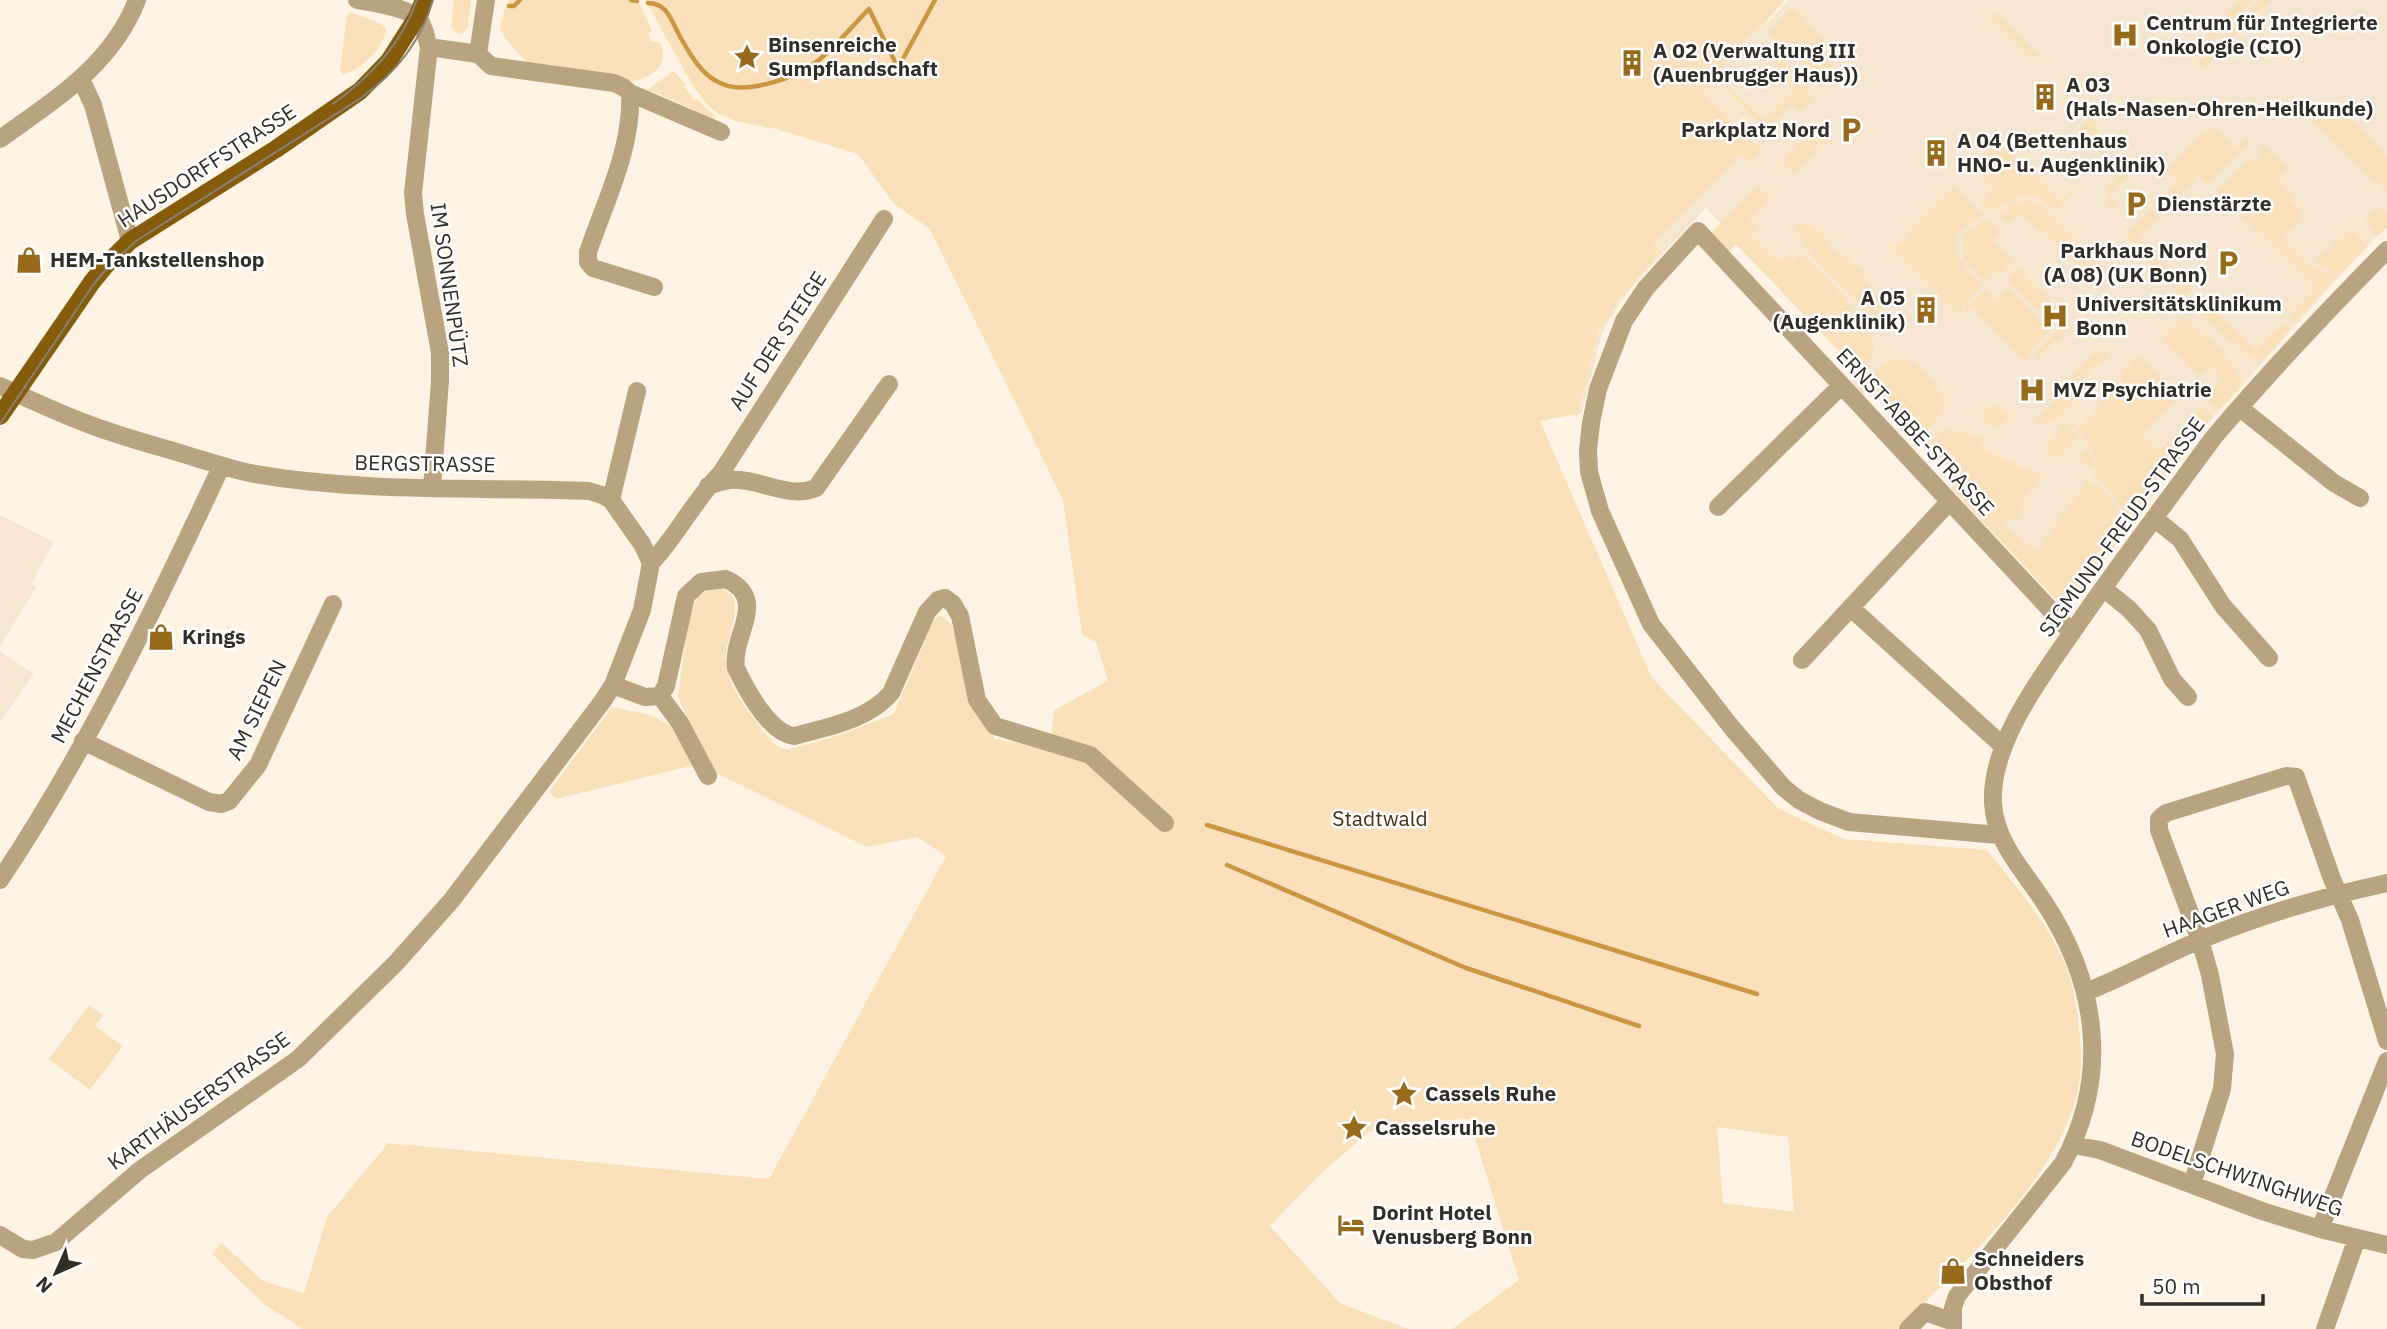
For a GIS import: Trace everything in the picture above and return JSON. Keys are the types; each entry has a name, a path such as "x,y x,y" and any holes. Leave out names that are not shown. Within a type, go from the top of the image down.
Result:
{"main road":[{"name":"HAUSDORFFSTRASSE","path":"0,416 7,389 105,266 130,241 276,149 360,91 389,61 421,8"}],"street":[{"path":"0,139 62,95 103,58 117,39 137,0"},
{"path":"357,0 393,8 421,8 429,47 478,54 491,66 614,83 629,93 721,132"},
{"path":"478,54 486,0"},
{"name":"IM SONNENPÜTZ","path":"429,47 413,192 440,353 432,488"},
{"path":"80,79 93,105 130,241"},
{"path":"629,93 631,104 622,151 588,252 589,262 593,268 654,288"},
{"name":"AUF DER STEIGE","path":"651,563 668,545 708,486 721,473 884,219"},
{"name":"ERNST-ABBE-STRASSE","path":"1999,835 1849,822 1799,800 1784,788 1732,729 1651,624 1600,511 1590,472 1588,450 1591,423 1605,366 1624,321 1646,288 1698,231 2072,633"},
{"name":"SIGMUND-FREUD-STRASSE","path":"1999,835 1994,820 1993,790 2003,746 2014,722 2072,633 2213,439 2316,321 2387,250"},
{"path":"708,486 731,480 796,492 808,492 816,488 890,384"},
{"path":"1718,507 1841,386"},
{"name":"BERGSTRASSE","path":"7,389 84,423 221,467 303,482 381,488 589,491 611,500"},
{"path":"637,391 611,500 642,544 651,563 642,610 613,685 645,697 660,695 666,686 686,596 701,582 726,579 742,589 747,597 748,607 734,659 736,668 766,716 787,736 794,736 856,718 883,703 891,693 927,612 938,600 945,598 953,604 960,616 976,701 995,726 1090,755 1165,823"},
{"path":"2240,408 2334,483 2360,498"},
{"name":"MECHENSTRASSE","path":"0,880 36,827 154,611 221,467"},
{"path":"1802,660 1949,502"},
{"path":"2154,518 2180,539 2223,606 2269,658"},
{"path":"2103,588 2129,609 2148,630 2172,679 2188,697"},
{"name":"AM SIEPEN","path":"83,741 209,802 221,804 229,801 258,765 333,604"},
{"path":"1851,608 2003,746"},
{"name":"KARTHÄUSERSTRASSE","path":"0,1235 23,1248 33,1250 56,1241 140,1170 298,1059 395,964 451,901 613,685"},
{"path":"660,695 680,723 708,776"},
{"path":"2192,1184 2221,1096 2225,1071 2222,1032 2210,975 2200,940 2159,830 2159,819 2166,813 2286,776 2296,778 2350,920 2387,1041"},
{"path":"1908,1329 1925,1312 1952,1325 1957,1296 2063,1163 2084,1116 2092,1060 2091,1024 2077,962 2063,933 1999,835"},
{"name":"HAAGER WEG","path":"2085,992 2200,940 2254,919 2338,894 2387,883"},
{"path":"2320,1229 2387,1061"},
{"name":"BODELSCHWINGHWEG","path":"2073,1145 2100,1150 2262,1211 2320,1229 2387,1245"},
{"path":"2325,1329 2357,1238"}],"shaded area":[{"name":"Universitätsklinikum Bonn","path":"1741,0 1765,25 1788,0 2387,0 2387,227 2365,248 2204,428 2068,606 2061,605 1952,489 1960,478 1871,386 1862,394 1850,381 1858,371 1706,208 1622,299 1602,333 1582,411 1571,416 1565,412"},
{"path":"0,515 54,542 31,584 37,587 0,646"},
{"path":"0,651 34,674 0,722"}],"green space":[{"path":"454,0 471,0 468,27 462,34 456,33 451,27"},
{"path":"509,0 638,0 652,31 648,33 652,42 660,42 663,50 661,63 658,69 647,77 633,81 549,64 544,68 527,63 504,37 500,28"},
{"name":"Stadtwald","path":"645,0 1785,0 1764,24 1746,38 1703,94 1762,150 1749,163 1741,155 1653,243 1661,252 1620,297 1599,331 1577,414 1540,421 1651,676 1779,809 1844,839 1987,850 2033,909 2063,958 2075,1000 2081,1048 2078,1090 2067,1123 2051,1155 2029,1188 1977,1250 1897,1329 1452,1329 1519,1280 1469,1119 1407,1122 1369,1132 1321,1173 1270,1226 1340,1303 1408,1329 303,1329 264,1304 212,1254 222,1243 263,1281 304,1293 327,1217 388,1143 769,1179 946,856 917,837 867,847 708,769 678,696 688,622 698,596 720,589 733,598 735,614 726,653 731,680 739,697 760,727 772,742 783,748 793,748 831,737 894,714 929,626 940,615 951,624 975,708 995,739 1050,749 1054,710 1108,681 1096,642 1082,635 1063,500 930,229 894,204 858,154 776,129 735,121 709,107 693,86","holes":["1717,1127 1788,1137 1794,1212 1723,1203"]},
{"path":"2242,0 2254,0 2198,54 2197,46"},
{"path":"2261,0 2270,0 2204,69 2197,61 2212,50"},
{"path":"1793,7 1827,45 1820,52 1839,71 1821,90 1816,78 1769,33"},
{"path":"350,12 380,23 386,28 381,43 371,57 358,68 343,75 340,69 347,15"},
{"path":"1994,12 2038,55 2033,60 1989,17"},
{"path":"1762,41 1799,78 1810,94 1811,101 1801,111 1792,103 1771,124 1780,133 1770,134 1723,88 1725,84 1763,120 1796,87 1757,47"},
{"path":"674,71 694,100 697,99 715,116 715,120 694,113 695,110 652,91 647,94 644,92"},
{"path":"2329,101 2387,155 2387,192 2311,119"},
{"path":"2093,115 2100,137 2097,139 2104,146 2103,156 2078,131"},
{"path":"1815,125 1836,145 1822,143 1794,174 1781,162"},
{"path":"2212,126 2235,148 2247,137 2250,141 2208,184 2198,175 2171,204 2164,197 2178,181 2166,170"},
{"path":"1998,139 2061,201 2074,188 2076,191 2057,209 2038,198 2025,196 1989,211 1980,202 1993,188 1971,167"},
{"path":"2263,145 2287,168 2277,180 2293,195 2290,200 2302,212 2299,216 2301,219 2283,238 2311,268 2313,266 2336,278 2294,323 2288,317 2316,287 2217,192 2250,158 2255,162 2263,154 2259,149"},
{"path":"2124,165 2130,174 2109,198 2117,206 2112,208 2106,203 2108,189"},
{"path":"1758,185 1771,198 1748,222 1758,226 1751,235 1778,261 1786,254 1793,261 1801,253 1859,316 1873,345 1873,356 1859,372 1736,244 1728,252 1710,234"},
{"path":"1953,187 1982,215 1964,228 1955,243 1959,258 1982,284 1962,307 1962,318 1893,249 1901,240 1904,243 1911,235 1908,232"},
{"path":"2025,200 2033,201 2042,207 2108,271 2095,285 2089,276 2020,213 2009,224 2000,215 2000,212"},
{"path":"2160,202 2166,209 2139,238 2190,288 2185,294 2179,293 2132,246 2126,235"},
{"path":"2380,206 2387,214 2387,228 2378,236 2364,222"},
{"path":"1988,219 2002,231 1993,241 2013,261 2001,274 1996,271 1986,281 1964,260 1961,245 1967,231"},
{"path":"1801,223 1814,226 1829,240 1826,244 1839,256 1842,253 1866,276 1863,280 1881,303 1877,325 1813,256 1796,228"},
{"path":"2349,227 2368,246 2338,276 2316,264 2316,261 2348,232"},
{"path":"2020,267 2025,272 2024,275 2057,307 2060,306 2066,311 2052,325 2007,280"},
{"path":"1985,289 1997,300 2008,289 2051,330 2027,354 2027,362 1972,308 1965,313 1965,308"},
{"path":"2205,302 2256,350 2284,322 2291,328 2262,360 2251,358 2201,314 2200,307"},
{"path":"2183,316 2225,356 2242,385 2219,410 2206,398 2224,380 2210,366 2200,377 2162,339"},
{"path":"2064,324 2069,329 2039,358 2035,354"},
{"path":"2098,349 2109,359 2103,365 2099,362 2073,389 2079,395 2070,406 2054,421 2042,424 2035,422 2061,395 2057,391"},
{"path":"2138,355 2180,397 2142,434 2158,451 2203,406 2213,416 2133,518 2117,504 2112,492 2093,479 2096,471 2094,455 2069,421 2071,419 2078,429 2124,382 2121,373"},
{"path":"1900,358 1922,371 1936,386 1943,401 1940,415 1920,437 1871,386 1862,394 1859,390 1884,364"},
{"path":"1992,405 2011,415 1996,430 1982,415 1984,408"},
{"path":"2067,423 2077,437 2058,459 2053,455 2051,458 2047,452 2048,443"},
{"path":"1949,429 1988,438 1980,447 2041,476 2036,486 2027,494 2016,519 2007,520 2003,526 2037,552 2088,479 2110,494 2114,507 2131,521 2071,604 2061,605 1952,489 1960,478 1928,445 1941,432"},
{"path":"2086,448 2093,458 2095,471 2077,458"},
{"path":"612,707 651,715 677,729 695,765 556,799 549,792"},
{"path":"89,1005 103,1015 95,1026 123,1046 90,1090 49,1059"}],"waterway":[{"path":"509,6 514,6 520,0"},
{"path":"631,0 637,1"},
{"path":"648,3 665,10 702,70 720,83 744,87 772,83 811,66 869,9 898,68 935,0"},
{"path":"1207,825 1757,994"},
{"path":"1227,865 1466,968 1639,1026"}],"tram line":[{"path":"333,104 372,71 383,58 402,31 417,0"},
{"path":"0,424 107,268 136,241 374,88 406,55 422,30 433,0"}],"place":[{"name":"Centrum für Integrierte Onkologie (CIO)","path":"2125,35"},
{"name":"Binsenreiche Sumpflandschaft","path":"747,57"},
{"name":"A 02 (Verwaltung III (Auenbrugger Haus))","path":"1632,63"},
{"name":"A 03 (Hals-Nasen-Ohren-Heilkunde)","path":"2045,97"},
{"name":"Parkplatz Nord","path":"1851,130"},
{"name":"A 04 (Bettenhaus HNO- u. Augenklinik)","path":"1936,153"},
{"name":"Dienstärzte","path":"2136,204"},
{"name":"HEM-Tankstellenshop","path":"29,260"},
{"name":"Parkhaus Nord (A 08) (UK Bonn)","path":"2228,263"},
{"name":"A 05 (Augenklinik)","path":"1926,310"},
{"name":"Universitätsklinikum Bonn","path":"2055,316"},
{"name":"MVZ Psychiatrie","path":"2032,390"},
{"name":"Krings","path":"161,637"},
{"name":"Cassels Ruhe","path":"1404,1094"},
{"name":"Casselsruhe","path":"1354,1128"},
{"name":"Dorint Hotel Venusberg Bonn","path":"1351,1225"},
{"name":"Schneiders Obsthof","path":"1953,1271"}]}
